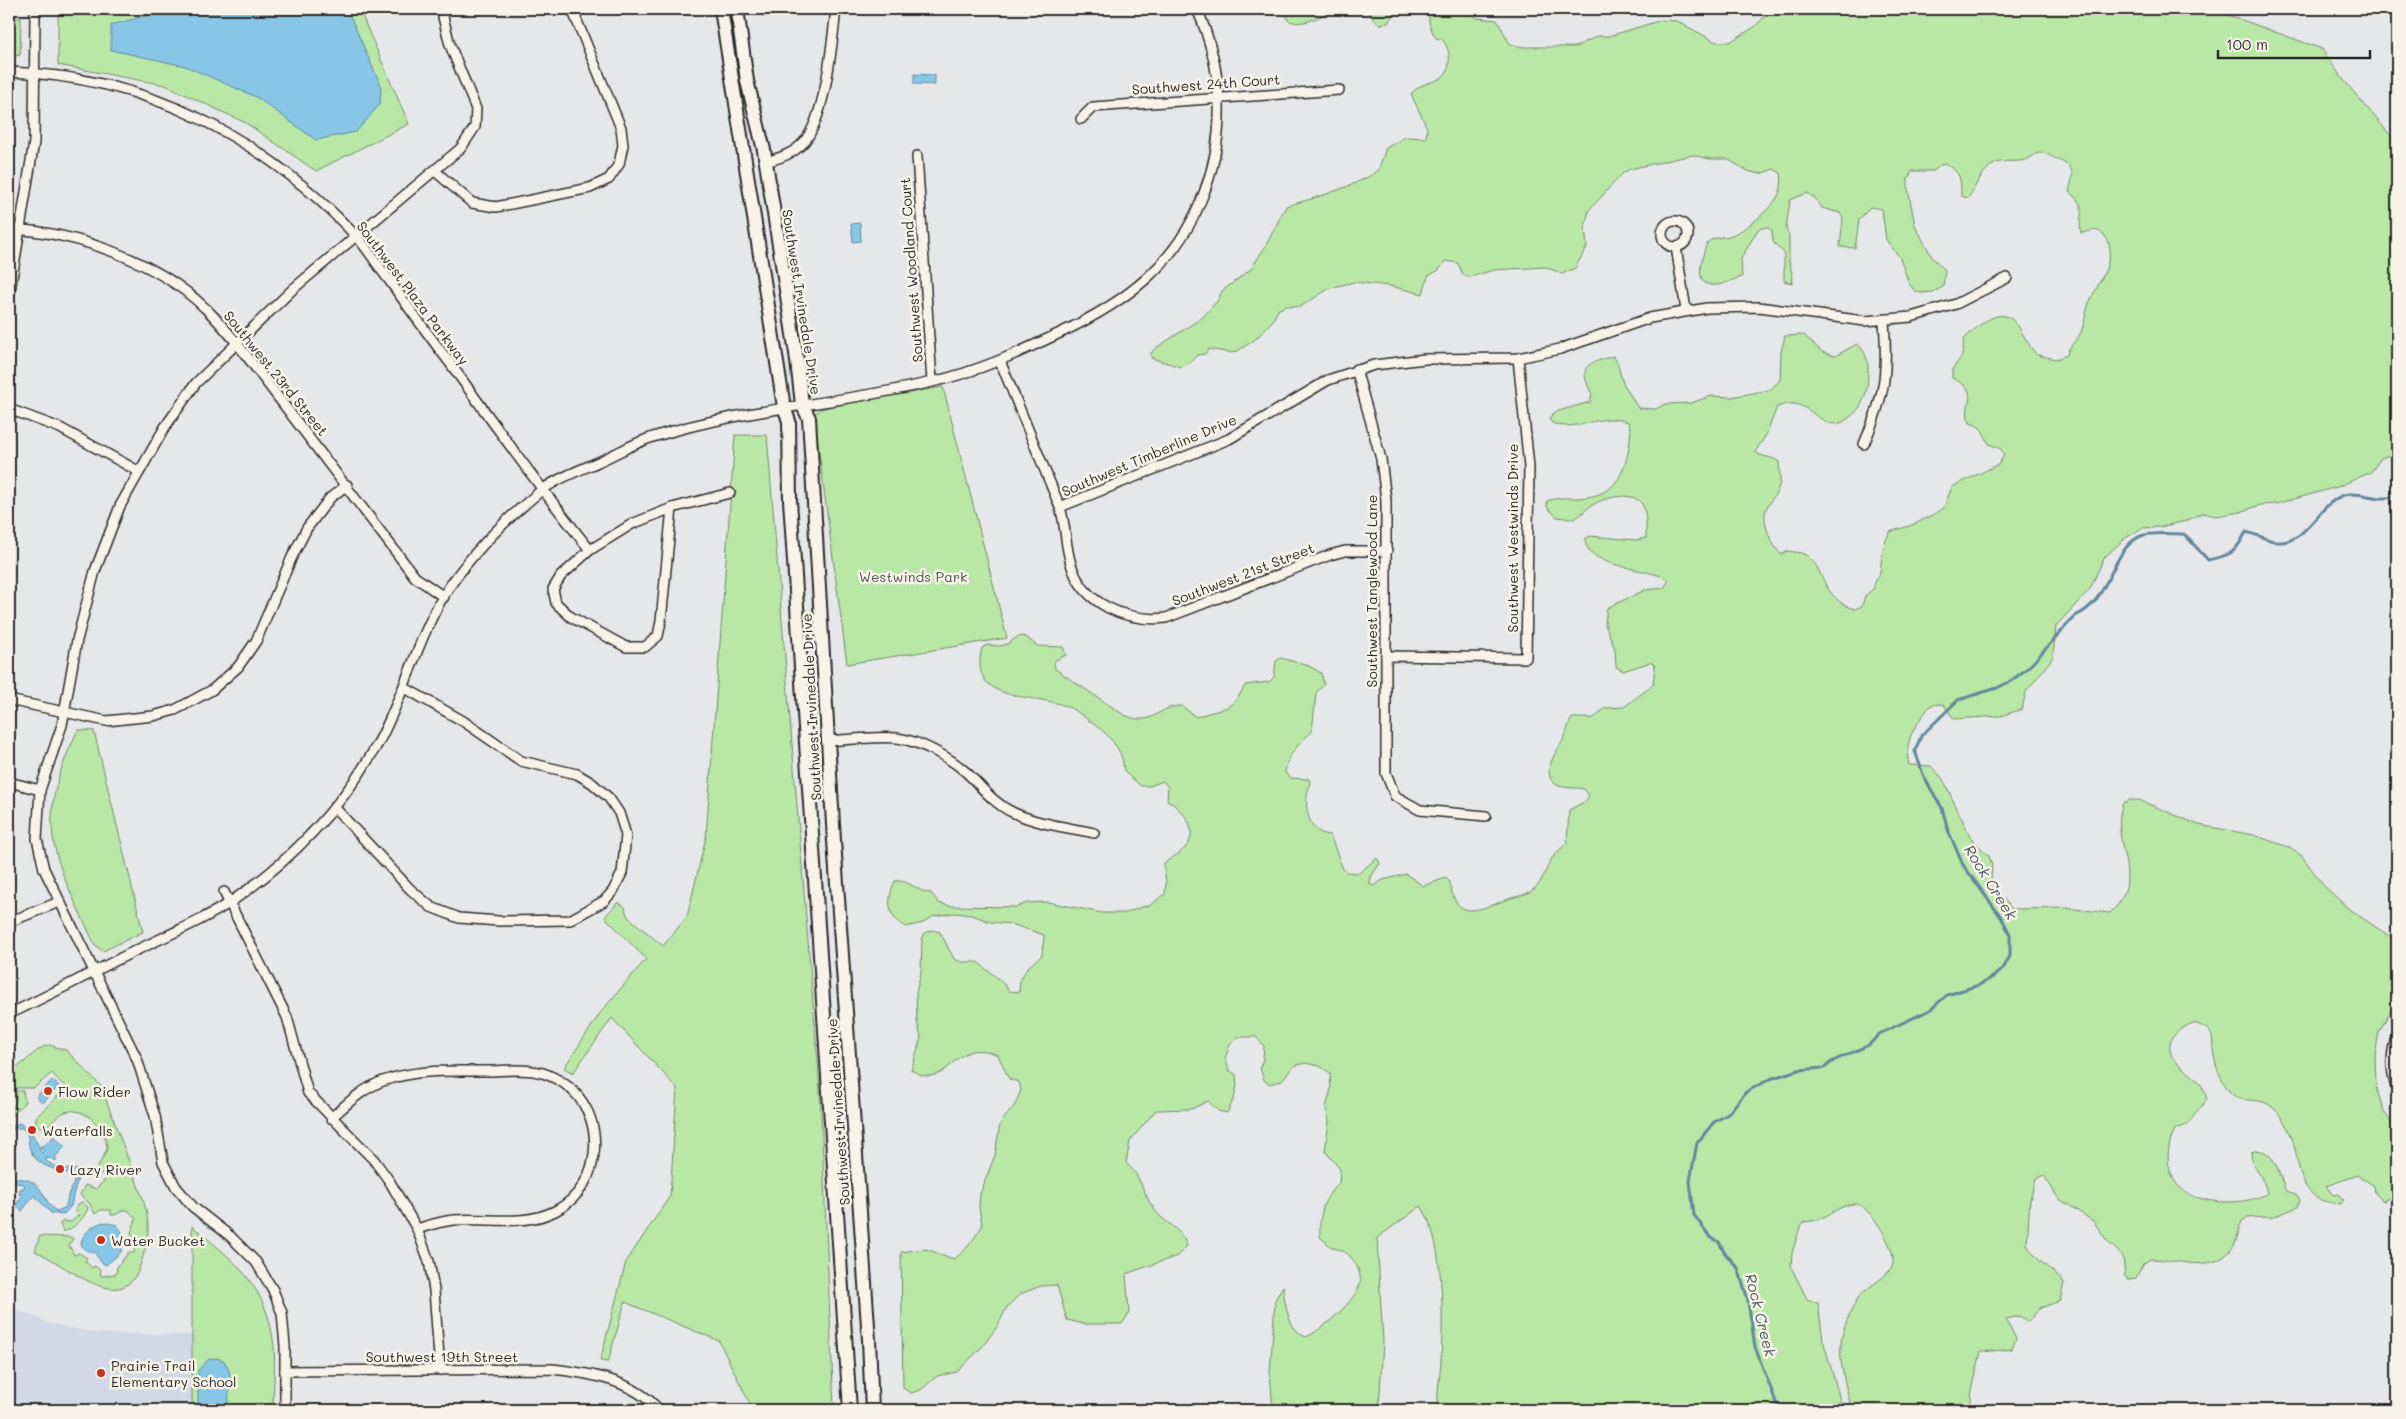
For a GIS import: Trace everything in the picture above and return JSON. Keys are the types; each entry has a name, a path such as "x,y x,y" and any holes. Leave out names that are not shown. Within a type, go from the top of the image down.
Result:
{"main road":[{"name":"Southwest Irvinedale Drive","path":"721,9 784,407 789,421 790,500 850,1410"},
{"name":"Southwest Irvinedale Drive","path":"738,9 747,81 766,162 796,353 802,404 809,418 828,742 872,1410"},
{"path":"821,955 842,954"}],"street":[{"path":"9,297 34,142 36,9"},
{"path":"285,1410 282,1313 273,1290 256,1262 230,1236 193,1208 176,1187 163,1162 155,1116 137,1060 44,869 37,839 40,790 62,725 77,640 95,572 120,506 138,471 165,427 196,384 236,342 292,289 435,171 466,141 475,127 476,109 450,45 443,18 445,9"},
{"path":"435,171 472,203 496,207 532,202 590,188 608,179 619,164 623,144 621,128 572,9"},
{"path":"766,162 798,149 809,136 815,123 828,65 836,9"},
{"path":"9,1014 230,902 286,859 335,808 378,743 405,688 416,656 444,596 468,562 541,490 650,438 718,420 932,382 1000,361 1109,308 1143,283 1164,261 1191,222 1211,174 1219,126 1219,96 1212,50 1197,9"},
{"name":"Southwest Plaza Parkway","path":"9,72 82,79 130,90 178,107 242,140 301,184 357,237 541,490 590,550"},
{"name":"Southwest 24th Court","path":"1081,118 1093,106 1219,96 1339,90"},
{"name":"Southwest Woodland Court","path":"917,156 932,382"},
{"name":"Southwest 23rd Street","path":"9,229 56,235 95,245 146,267 181,288 204,307 236,342 415,577 444,596"},
{"path":"1676,247 1686,310"},
{"name":"Southwest Timberline Drive","path":"1060,507 1229,439 1256,424 1307,390 1356,369 1398,361 1518,358 1560,350 1622,326 1686,310 1759,307 1840,319 1884,321 1934,312 1963,301 2007,278"},
{"path":"1864,444 1880,405 1884,386 1886,368 1884,321"},
{"name":"Southwest Westwinds Drive","path":"1386,656 1526,658 1529,467 1518,358"},
{"name":"Southwest 21st Street","path":"1000,361 1065,521 1072,566 1079,580 1097,600 1110,609 1138,618 1166,618 1330,555 1345,551 1387,551"},
{"name":"Southwest Tanglewood Lane","path":"1356,369 1383,470 1386,500 1384,759 1390,786 1395,796 1420,810 1486,816"},
{"path":"9,409 60,428 138,471"},
{"path":"9,700 106,721 153,716 175,710 212,690 238,668 256,641 292,557 307,528 326,502 347,486"},
{"path":"672,508 661,621 658,636 645,647 626,647 571,617 556,603 554,589 561,576 590,550 632,524 672,508 730,493"},
{"path":"335,808 410,889 431,907 459,918 499,921 570,920 604,901 613,891 622,873 626,835 619,813 609,798 592,783 577,774 521,760 463,721 405,688"},
{"path":"828,742 887,738 913,742 937,753 964,771 996,803 1012,812 1034,821 1094,833"},
{"path":"9,782 40,790"},
{"path":"224,892 287,1017 308,1093 374,1160 390,1182 417,1229 429,1261 434,1290 440,1370"},
{"path":"9,922 59,902"},
{"path":"2397,1034 2392,1051 2392,1074 2397,1090"},
{"path":"331,1118 347,1101 382,1081 400,1076 435,1071 539,1072 563,1083 583,1103 590,1116 595,1135 595,1151 588,1179 578,1194 565,1206 538,1219 454,1220 417,1229"},
{"name":"Southwest 19th Street","path":"285,1371 552,1370 599,1376 638,1394 659,1410"}],"shaded area":[{"name":"Prairie Trail Elementary School","path":"9,1306 51,1324 96,1333 192,1335 192,1410 9,1410"}],"green space":[{"path":"58,9 359,9 409,124 316,171 246,123 165,85 58,65"},
{"path":"1284,9 1336,9 1306,22 1294,22 1288,20"},
{"path":"1368,9 1396,9 1388,23 1380,25 1372,18"},
{"path":"1430,9 1467,9 1477,18 1497,20 1510,44 1523,47 1575,47 1598,36 1609,36 1662,20 1677,21 1716,42 1730,42 1756,26 1771,9 1922,9 1927,13 1961,9 2218,9 2220,12 2322,49 2342,78 2390,135 2397,138 2397,453 2381,458 2371,472 2337,487 2276,504 2260,505 2241,512 2216,516 2202,513 2186,521 2160,527 2142,528 2124,539 2104,558 2090,589 2056,626 2053,657 2026,692 2022,709 2001,716 1954,719 1943,704 1931,705 1912,733 1908,748 1909,765 1931,766 1943,779 1971,838 1989,856 1992,866 1991,877 1997,891 2012,909 2066,908 2110,913 2121,900 2126,887 2127,873 2120,831 2123,803 2130,800 2139,800 2199,825 2254,835 2288,847 2302,856 2323,885 2350,910 2397,941 2397,999 2379,1032 2375,1056 2376,1087 2383,1109 2397,1132 2397,1180 2391,1197 2383,1201 2375,1193 2374,1186 2358,1175 2326,1186 2333,1195 2339,1194 2344,1199 2341,1204 2324,1201 2312,1194 2305,1185 2291,1136 2280,1115 2268,1104 2240,1099 2230,1092 2216,1066 2210,1033 2207,1029 2193,1023 2177,1032 2171,1041 2170,1052 2176,1062 2199,1082 2207,1099 2190,1123 2176,1128 2172,1136 2168,1156 2171,1175 2182,1190 2200,1198 2219,1202 2249,1200 2267,1194 2264,1183 2253,1163 2251,1152 2265,1152 2278,1170 2286,1191 2296,1194 2300,1200 2298,1207 2273,1217 2247,1218 2242,1221 2235,1244 2227,1254 2218,1260 2197,1264 2150,1259 2143,1264 2136,1278 2129,1279 2125,1277 2123,1256 2108,1242 2093,1221 2058,1198 2044,1175 2036,1180 2030,1199 2027,1245 2035,1256 2064,1283 2060,1301 2040,1308 2028,1322 2020,1316 2006,1319 2016,1339 2012,1349 1981,1352 1971,1395 1971,1407 1978,1410 1853,1410 1851,1407 1841,1359 1842,1336 1845,1324 1859,1297 1886,1275 1893,1263 1890,1247 1880,1227 1867,1211 1854,1204 1844,1206 1819,1219 1804,1222 1800,1227 1792,1253 1791,1267 1807,1299 1818,1303 1823,1340 1843,1410 1439,1410 1438,1392 1442,1324 1441,1281 1435,1239 1429,1221 1421,1206 1377,1238 1383,1341 1379,1410 1273,1410 1270,1373 1275,1300 1283,1286 1286,1307 1291,1322 1306,1337 1313,1334 1346,1306 1358,1290 1360,1276 1356,1265 1349,1255 1330,1246 1320,1237 1320,1221 1323,1207 1329,1195 1339,1183 1340,1169 1325,1151 1329,1121 1326,1108 1331,1089 1330,1073 1320,1066 1305,1063 1294,1066 1281,1081 1269,1084 1264,1080 1260,1068 1264,1046 1256,1037 1237,1037 1230,1045 1225,1058 1229,1070 1236,1075 1237,1085 1234,1098 1227,1113 1218,1111 1208,1101 1191,1109 1156,1110 1130,1141 1126,1163 1139,1179 1154,1209 1180,1233 1187,1246 1177,1256 1126,1274 1129,1313 1122,1324 1084,1324 1067,1320 1057,1285 1041,1286 1020,1294 1007,1307 997,1327 982,1347 957,1372 937,1376 921,1390 911,1393 903,1388 901,1252 926,1249 954,1259 973,1240 982,1226 979,1207 980,1194 995,1155 1000,1124 1015,1105 1021,1090 1019,1082 1009,1079 998,1055 984,1051 973,1051 964,1054 936,1075 924,1076 911,1070 921,1038 917,1021 916,993 921,972 922,939 925,933 932,930 940,932 954,959 962,962 978,962 999,979 1009,991 1019,992 1020,980 1028,967 1042,955 1044,935 1011,924 991,922 972,915 955,913 934,916 923,923 906,927 895,918 890,907 892,887 895,881 905,882 922,891 931,893 939,903 950,906 1017,907 1027,903 1048,902 1102,913 1126,913 1149,906 1165,894 1166,881 1163,864 1185,848 1191,834 1191,828 1184,815 1167,800 1168,787 1163,781 1150,786 1141,786 1124,770 1118,749 1103,731 1068,707 1007,694 994,688 985,680 980,667 982,648 987,645 1000,646 1007,644 1019,636 1026,637 1037,646 1063,647 1066,655 1054,661 1055,669 1124,715 1142,719 1149,718 1173,707 1182,706 1196,717 1225,708 1235,701 1245,685 1269,682 1274,677 1276,661 1281,658 1309,666 1321,673 1324,684 1316,693 1312,732 1294,750 1288,761 1285,773 1291,778 1309,779 1307,808 1310,821 1318,831 1330,835 1343,869 1346,872 1359,873 1377,858 1380,863 1371,877 1370,884 1373,886 1383,880 1406,874 1423,886 1446,878 1450,882 1457,903 1469,910 1486,907 1524,895 1537,886 1553,857 1567,843 1569,810 1586,801 1589,795 1584,789 1557,785 1550,777 1549,772 1552,759 1565,736 1572,718 1594,718 1605,708 1624,707 1653,685 1655,666 1651,662 1623,671 1616,667 1615,649 1605,624 1607,608 1645,590 1664,588 1669,580 1648,572 1607,562 1588,549 1585,539 1590,536 1636,540 1646,538 1643,506 1634,498 1621,496 1601,501 1574,519 1557,517 1547,507 1547,501 1559,498 1589,497 1606,491 1618,480 1628,453 1630,429 1628,422 1608,419 1568,426 1551,422 1549,418 1555,412 1590,402 1592,394 1585,376 1585,370 1588,366 1613,356 1617,362 1623,383 1638,408 1656,409 1665,404 1691,403 1711,396 1731,397 1770,390 1780,380 1781,352 1785,336 1804,335 1822,352 1835,356 1857,344 1860,346 1868,364 1868,379 1864,398 1853,415 1841,423 1832,424 1799,405 1786,404 1777,407 1766,435 1755,452 1779,462 1779,486 1765,513 1766,526 1774,545 1781,555 1787,551 1806,555 1817,567 1835,598 1855,609 1862,606 1865,596 1874,588 1880,572 1884,547 1890,532 1915,524 1943,509 1952,487 1999,464 2004,455 2001,449 1989,444 1980,428 1970,423 1968,410 1970,394 1962,383 1952,378 1952,370 1962,356 1964,339 1983,322 1998,316 2005,316 2012,319 2018,326 2037,355 2056,359 2067,355 2070,347 2081,332 2089,303 2106,267 2110,247 2107,239 2098,231 2081,233 2081,206 2069,192 2072,176 2070,168 2049,155 2040,153 2025,160 2002,162 1989,167 1968,198 1961,196 1959,177 1955,170 1946,164 1940,165 1934,171 1912,171 1908,179 1908,189 1915,225 1932,257 1945,270 1943,287 1933,292 1921,293 1915,291 1909,284 1900,258 1886,240 1882,209 1870,207 1859,220 1855,248 1840,247 1843,218 1840,213 1822,208 1815,198 1807,193 1790,200 1786,229 1789,235 1789,261 1793,278 1792,283 1784,281 1784,253 1773,242 1772,231 1767,227 1758,229 1741,259 1742,277 1722,284 1708,284 1703,281 1700,269 1707,243 1715,238 1735,233 1749,225 1763,213 1774,202 1779,193 1781,173 1774,169 1760,174 1748,171 1727,159 1710,159 1692,155 1630,169 1623,173 1589,210 1585,227 1587,247 1575,268 1562,274 1546,267 1494,270 1470,277 1463,275 1458,263 1445,261 1439,270 1428,276 1423,294 1390,286 1354,282 1330,288 1300,307 1285,306 1278,310 1273,320 1257,338 1238,351 1231,353 1209,349 1205,354 1197,355 1190,363 1181,367 1151,358 1151,353 1156,348 1203,317 1218,300 1222,291 1251,269 1265,247 1286,206 1334,192 1368,177 1378,171 1386,148 1405,137 1426,138 1427,128 1411,94 1417,88 1440,79 1447,70 1449,63 1445,43 1443,40 1436,38 1431,28 1429,21"},
{"path":"9,18 21,18 20,55 9,57"},
{"name":"Westwinds Park","path":"943,387 1007,638 847,664 814,414 828,407"},
{"path":"735,435 767,435 820,1089 834,1410 753,1410 719,1341 625,1302 608,1362 600,1361 626,1262 670,1196 677,1088 612,1018 573,1073 564,1068 601,1012 646,959 605,917 618,902 625,907 627,916 663,946 687,917 706,837"},
{"path":"78,730 94,731 143,932 103,951 95,945 68,888 59,863 54,840 52,817 55,791"},
{"path":"49,1045 66,1050 101,1086 143,1199 148,1224 146,1246 133,1280 121,1287 108,1288 93,1283 35,1251 40,1236 70,1237 73,1239 69,1245 74,1255 79,1253 87,1258 85,1261 92,1268 95,1266 100,1270 101,1276 116,1274 117,1267 129,1252 134,1253 136,1243 131,1233 136,1219 129,1211 124,1210 111,1215 111,1210 100,1210 95,1214 90,1204 80,1195 85,1185 96,1189 106,1179 97,1169 107,1149 99,1127 87,1116 73,1111 62,1113 44,1128 36,1125 36,1117 66,1088 52,1073 34,1088 9,1088 9,1069 20,1065 38,1050"},
{"path":"16,1091 23,1091 25,1102 9,1119 16,1101"},
{"path":"82,1202 88,1207 87,1211 75,1226 63,1232 60,1224 63,1221 71,1222 79,1215 75,1211 78,1204"},
{"path":"192,1226 232,1260 253,1285 261,1299 268,1315 273,1342 275,1361 273,1410 192,1410"}],"water":[{"path":"172,9 347,9 381,86 380,104 356,132 316,140 256,97 185,66 111,50 111,25"},
{"path":"914,74 935,75 935,85 914,84"},
{"path":"860,223 861,241 853,242 851,224"},
{"name":"Flow Rider","path":"52,1080 59,1086 43,1103 36,1097"},
{"name":"Lazy River","path":"19,1123 30,1129 42,1153 44,1151 40,1147 44,1146 54,1136 65,1147 55,1157 57,1159 55,1161 50,1158 45,1159 48,1162 61,1168 80,1170 71,1206 63,1215 51,1213 34,1195 22,1211 15,1206 22,1196 19,1194 20,1189 25,1187 24,1184 9,1182 9,1177 26,1179 34,1183 53,1209 57,1211 66,1207 74,1182 70,1174 40,1163 32,1153 27,1134 22,1128 15,1128 11,1133 13,1152 9,1160 9,1128"},
{"path":"103,1222 117,1225 125,1237 121,1252 106,1265 101,1262 95,1253 85,1250 81,1244 83,1236 89,1230"},
{"path":"217,1358 223,1360 229,1372 230,1384 227,1410 198,1410 198,1370 209,1359"}],"waterway":[{"name":"Rock Creek","path":"1779,1410 1755,1347 1748,1300 1738,1268 1724,1252 1719,1242 1710,1237 1694,1215 1690,1181 1697,1143 1714,1122 1728,1114 1746,1092 1770,1079 1798,1070 1824,1068 1833,1061 1869,1045 1879,1034 1930,1010 1947,995 1979,985 1993,977 2004,967 2010,956 2010,934 2001,917 1963,865 1948,830 1942,808 1924,777 1915,751 1921,736 1958,700 1997,688 2011,681 2029,667 2075,616 2087,609 2096,599 2123,552 2141,536 2184,534 2208,560 2222,557 2232,552 2239,545 2246,532 2276,542 2289,541 2305,530 2335,499 2344,495 2357,494 2377,498 2397,495"}],"place":[{"name":"Flow Rider","path":"48,1091"},
{"name":"Waterfalls","path":"32,1130"},
{"name":"Lazy River","path":"60,1169"},
{"name":"Water Bucket","path":"101,1240"},
{"name":"Prairie Trail Elementary School","path":"101,1373"}]}
